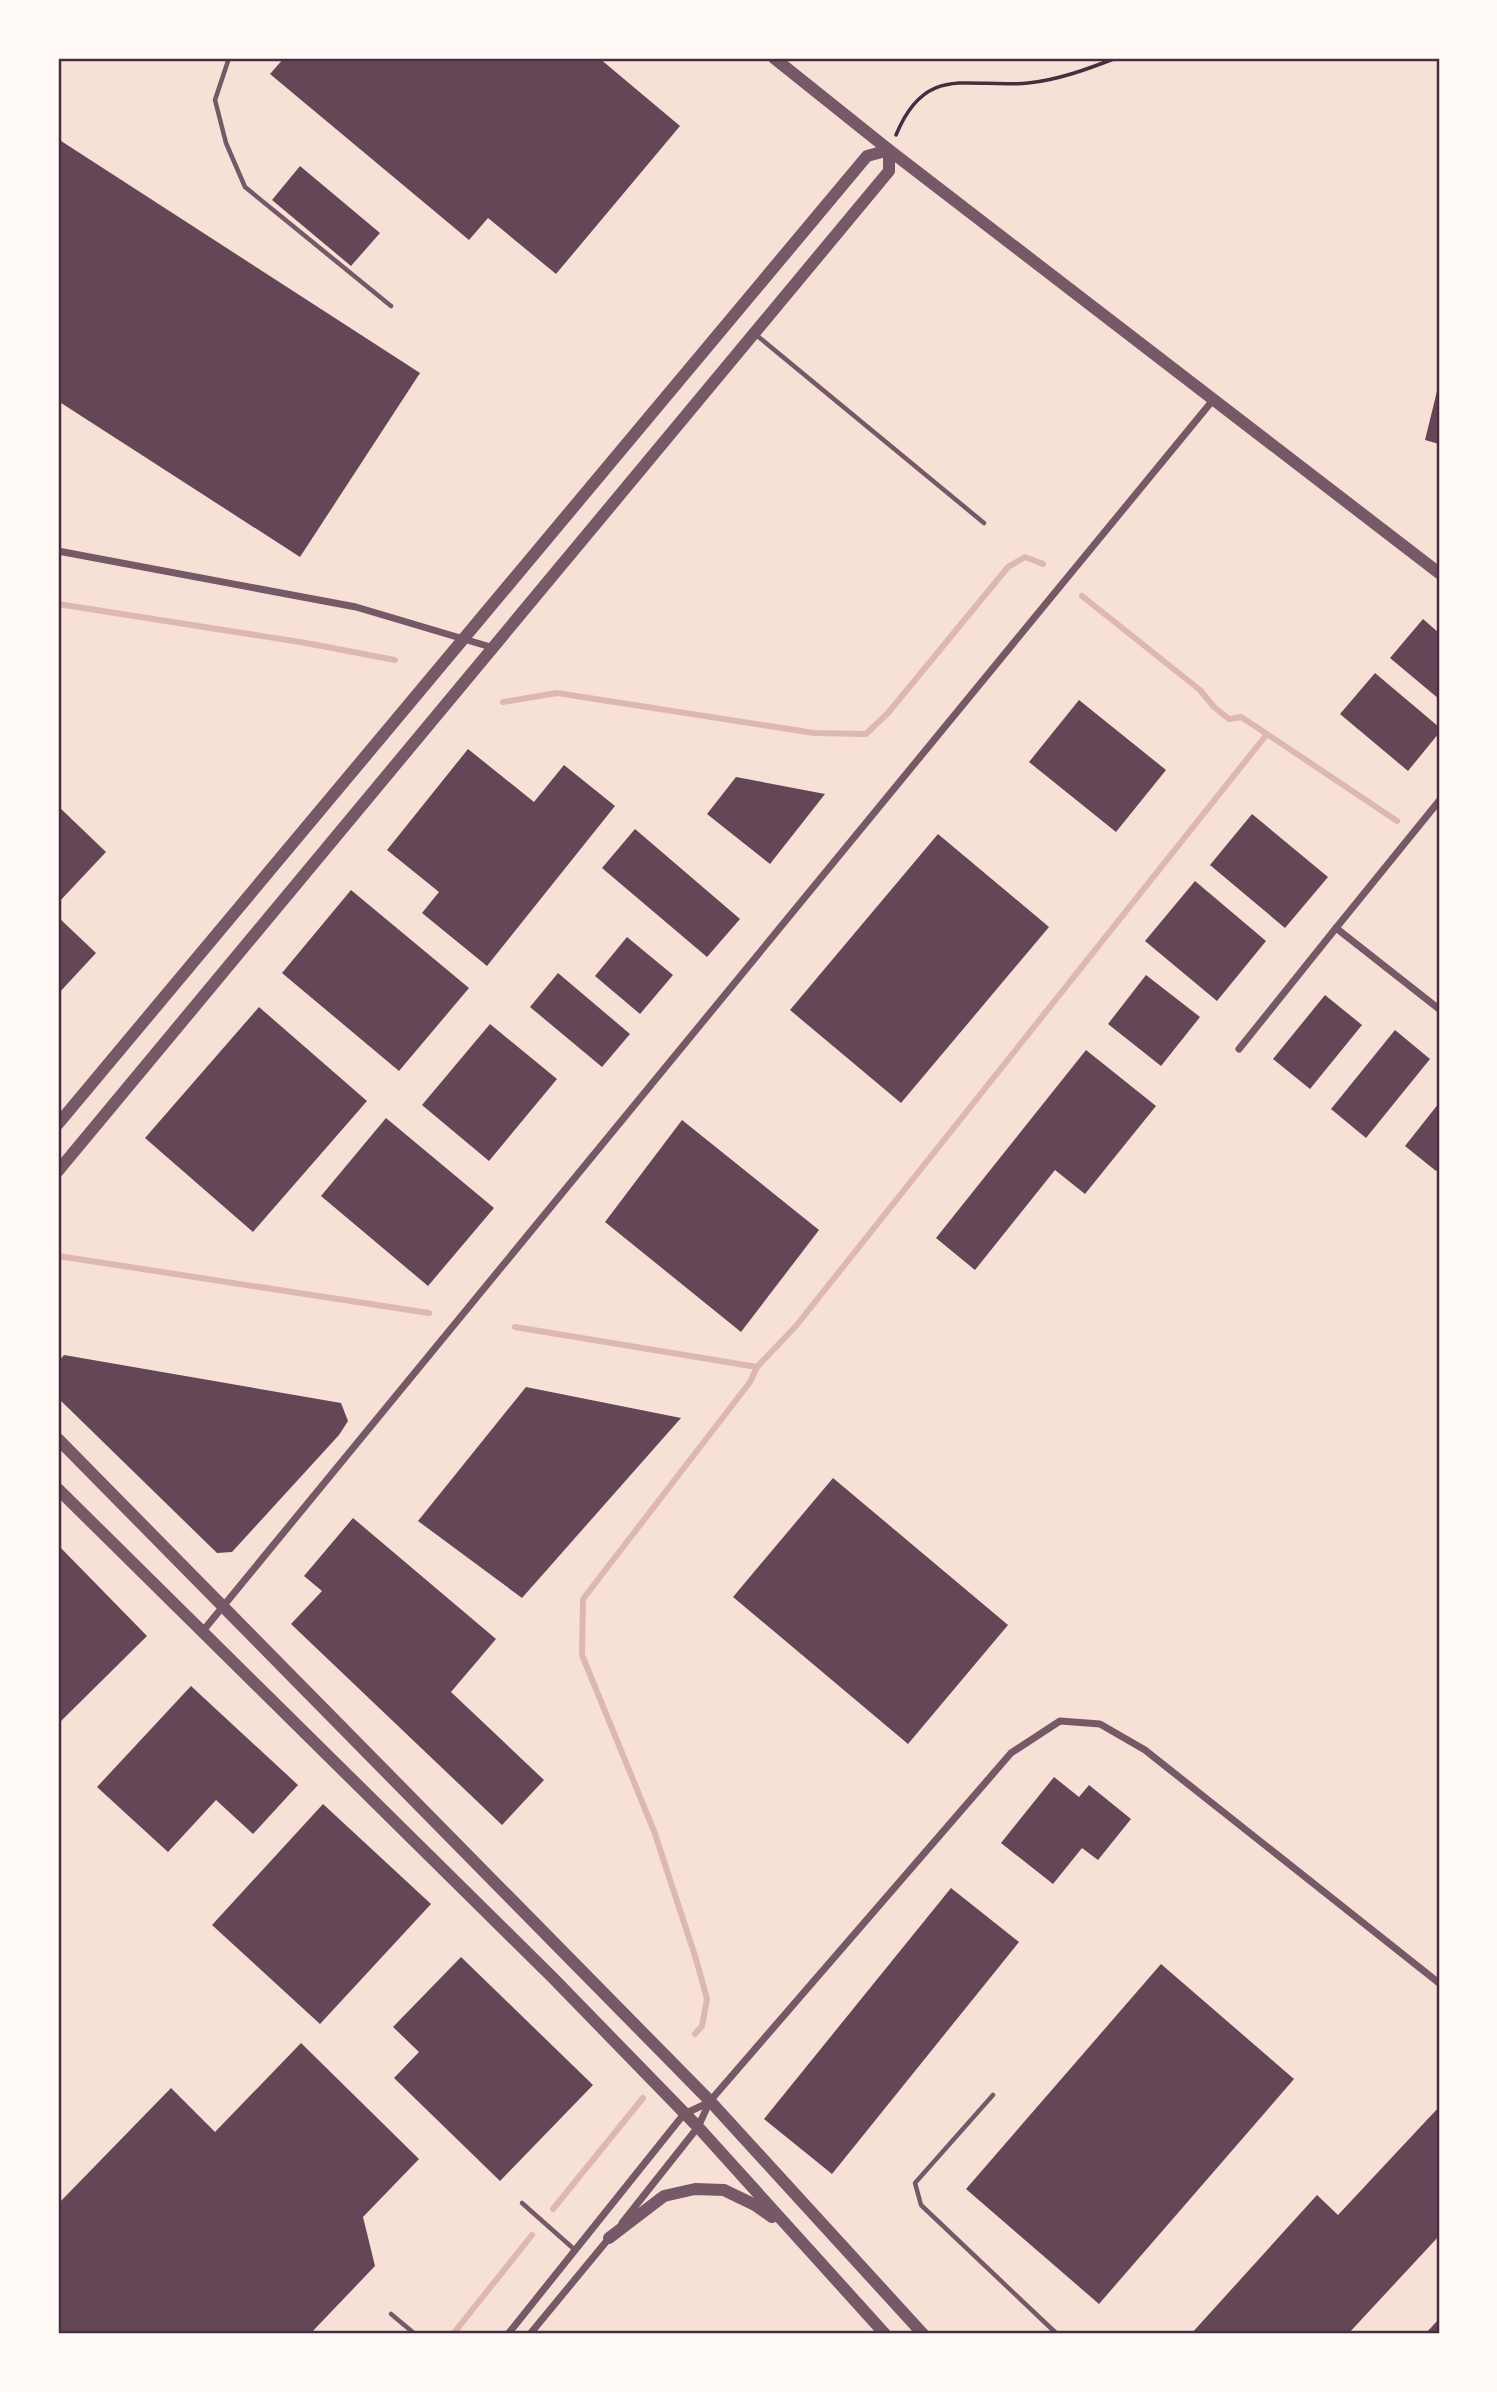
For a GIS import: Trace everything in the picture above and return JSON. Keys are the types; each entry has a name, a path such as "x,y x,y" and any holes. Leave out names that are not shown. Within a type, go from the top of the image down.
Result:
{"street":[{"path":"774,58 889,150 1439,573"},
{"path":"58,1171 889,171 889,150"},
{"path":"58,1124 867,156 889,150"},
{"path":"202,1632 1213,400"},
{"path":"58,551 356,607 494,648"},
{"path":"1239,1049 1439,801"},
{"path":"1336,928 1439,1009"},
{"path":"58,1439 710,2101 923,2334"},
{"path":"58,1489 553,1978 698,2127 885,2334"},
{"path":"530,2334 698,2127 710,2101 1011,1753 1060,1721 1100,1724 1145,1750 1439,1983"},
{"path":"508,2334 684,2115 710,2101"},
{"path":"610,2238 664,2196 695,2189 724,2190 755,2205 793,2232"}],"lane":[{"path":"229,58 215,100 226,143 245,187 391,306"},
{"path":"754,334 984,523"},
{"path":"993,2095 915,2183 921,2205 1053,2333"},
{"path":"522,2203 575,2251"},
{"path":"391,2314 415,2334"}],"path":[{"path":"889,150 902,120 920,98 940,86 963,81 1027,83 1075,73 1116,58"}],"building":[{"path":"284,58 599,58 680,126 556,274 488,218 469,240 270,74"},
{"path":"58,139 420,373 300,557 58,401"},
{"path":"300,166 380,233 351,266 272,200"},
{"path":"1439,387 1439,444 1425,440"},
{"path":"1423,619 1439,633 1439,699 1390,658"},
{"path":"1375,673 1439,727 1439,733 1408,771 1340,714"},
{"path":"1079,700 1166,770 1116,832 1029,762"},
{"path":"468,749 534,802 564,765 615,806 487,966 422,913 439,892 387,850"},
{"path":"736,777 825,794 770,864 707,814"},
{"path":"58,806 106,852 58,903"},
{"path":"1252,814 1328,877 1285,928 1210,865"},
{"path":"635,829 740,919 707,957 602,868"},
{"path":"938,834 1049,927 901,1103 790,1010"},
{"path":"1195,881 1266,941 1217,1001 1145,941"},
{"path":"351,890 469,988 399,1071 282,973"},
{"path":"58,917 96,953 58,994"},
{"path":"627,937 673,975 640,1014 595,976"},
{"path":"558,973 630,1034 602,1067 530,1007"},
{"path":"1146,975 1200,1017 1161,1066 1108,1024"},
{"path":"1325,995 1362,1025 1310,1089 1273,1059"},
{"path":"259,1007 367,1101 253,1232 145,1138"},
{"path":"490,1024 557,1079 489,1161 422,1105"},
{"path":"1395,1030 1430,1059 1366,1138 1331,1109"},
{"path":"1086,1050 1156,1106 1085,1194 1055,1170 975,1270 936,1238"},
{"path":"1439,1103 1439,1167 1436,1171 1405,1146"},
{"path":"386,1118 494,1208 428,1286 321,1196"},
{"path":"682,1120 819,1230 741,1332 605,1222"},
{"path":"64,1355 341,1403 348,1421 339,1435 232,1552 217,1553 58,1398 58,1362"},
{"path":"526,1387 681,1418 522,1598 418,1521"},
{"path":"833,1478 1008,1625 908,1744 733,1597"},
{"path":"353,1518 496,1639 451,1692 544,1780 502,1825 291,1624 322,1591 304,1576"},
{"path":"58,1545 147,1636 58,1724"},
{"path":"191,1686 298,1785 253,1834 216,1800 168,1852 97,1787"},
{"path":"1054,1777 1079,1797 1089,1785 1131,1819 1098,1860 1082,1848 1053,1884 1001,1843"},
{"path":"323,1804 431,1904 320,2024 212,1925"},
{"path":"951,1888 1019,1942 832,2174 764,2119"},
{"path":"461,1957 593,2085 500,2181 394,2078 419,2052 393,2027"},
{"path":"1161,1964 1294,2079 1099,2304 966,2189"},
{"path":"301,2043 419,2159 363,2217 375,2266 310,2334 58,2334 58,2204 171,2088 215,2132"},
{"path":"1439,2107 1439,2236 1348,2334 1191,2334 1317,2195 1338,2215"},
{"path":"1439,2319 1439,2334 1425,2334"}],"waterway":[{"path":"503,702 557,693 814,733 866,734 888,713 1008,567 1025,557 1043,564"},
{"path":"1082,596 1200,690 1214,707 1229,719 1241,717 1267,734"},
{"path":"58,604 306,643 395,660"},
{"path":"515,1327 757,1367 796,1326 1267,734 1397,821"},
{"path":"58,1256 429,1313"},
{"path":"695,2034 702,2026 707,1999 654,1831 582,1655 583,1599 750,1382 757,1367"},
{"path":"553,2209 643,2098"},
{"path":"453,2334 532,2235"}]}
